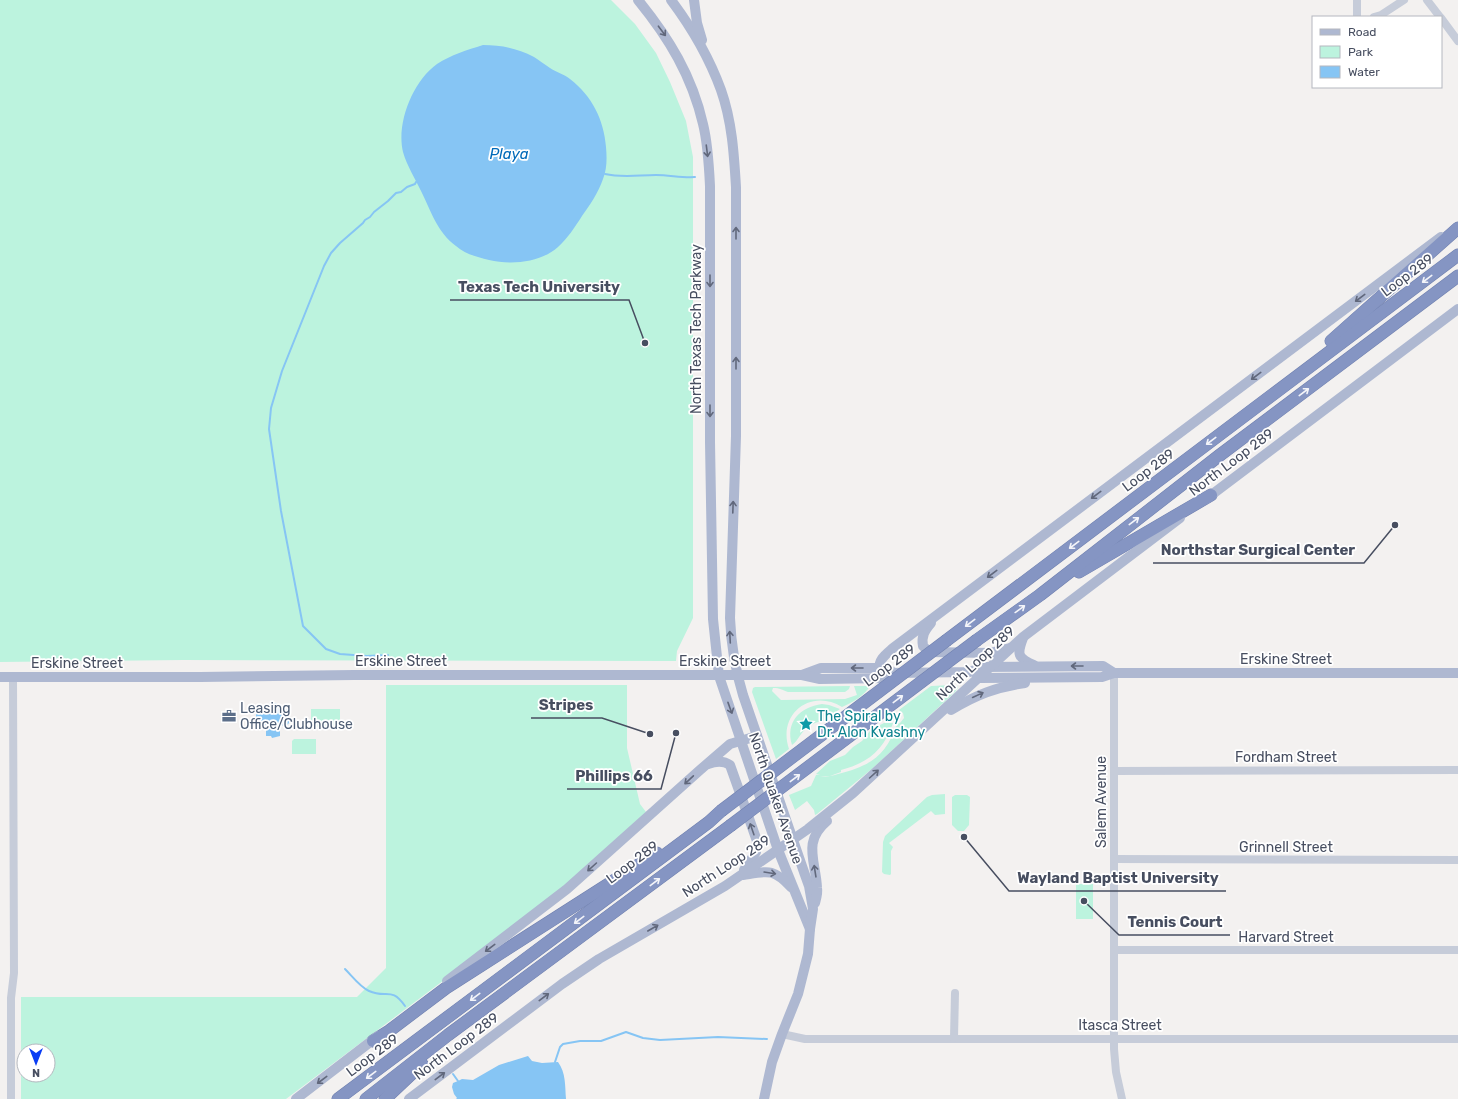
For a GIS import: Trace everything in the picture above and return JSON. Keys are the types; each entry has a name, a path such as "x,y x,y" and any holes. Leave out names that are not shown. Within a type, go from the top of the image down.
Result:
{"highway":[{"path":"1234,424 1245,407 1338,336 1458,228"},
{"name":"Loop 289","path":"338,1099 691,836 721,811 1458,255"},
{"path":"366,1099 460,1026 545,965 977,640 1040,595 1220,455 1458,276"},
{"path":"1040,595 1211,495"},
{"path":"372,1041 389,1031 446,988 669,845 708,816 721,811"},
{"path":"385,1099 427,1060 528,982 545,965"}],"main road":[{"name":"North Texas Tech Parkway","path":"638,0 666,37 683,68 695,96 703,125 708,152 710,186 710,442 713,619 719,676"},
{"path":"671,0 688,23 708,59 722,92 729,122 735,166 736,436 730,618 731,644 737,676"},
{"path":"694,0 697,22 708,59"},
{"path":"879,668 881,659 940,612 1458,224"},
{"name":"North Loop 289","path":"409,1099 562,984 599,959 683,911 793,840 853,793 1023,637 1458,309"},
{"path":"940,612 924,633 923,646 929,652 990,653 1013,647"},
{"path":"1023,637 1019,650 1020,656 1024,661 1038,666"},
{"name":"Erskine Street","path":"0,677 802,675 820,679 970,672 981,667 1038,666 1103,666 1114,673"},
{"name":"Erskine Street","path":"802,675 821,668 886,668 891,676"},
{"path":"970,672 980,678"},
{"name":"Erskine Street","path":"980,678 1102,677 1114,673 1458,673"},
{"name":"North Quaker Avenue","path":"719,676 778,850 810,929"},
{"name":"North Quaker Avenue","path":"737,676 809,886 813,909 808,954 803,977 772,1062 764,1099"},
{"path":"932,722 971,698 994,689 1009,685 1067,677"},
{"path":"296,1099 568,889 730,744 757,736"},
{"path":"708,764 718,761 730,765 756,841 756,852 739,876"},
{"path":"813,909 818,890 812,851 814,838 819,828 843,808 853,793"},
{"path":"739,876 770,872 784,879 794,891"}],"street":[{"path":"1357,0 1357,16"},
{"path":"1378,16 1404,0"},
{"path":"1427,0 1439,16"},
{"path":"1442,19 1458,41"},
{"name":"Salem Avenue","path":"1114,673 1114,1038 1116,1072 1122,1099"},
{"path":"11,1099 11,998 14,973 13,677"},
{"name":"Fordham Street","path":"1114,771 1458,770"},
{"name":"Grinnell Street","path":"1114,860 1458,860"},
{"name":"Harvard Street","path":"1114,950 1458,950"},
{"path":"954,1038 955,993"},
{"name":"Itasca Street","path":"782,1034 805,1039 1458,1039"}],"green space":[{"path":"0,0 611,0 635,24 656,53 686,121 693,157 693,618 677,651 676,661 183,660 0,662"},
{"path":"386,685 627,685 627,748 640,804 646,812 568,884 480,953 286,1099 21,1099 21,1083 56,1083 56,1043 21,1043 21,997 357,997 386,968"},
{"path":"953,685 956,687 957,686 958,688 873,768 817,814 815,815 814,810 807,801 795,810 789,795 811,786 816,775 820,775 816,774 830,761 845,755 862,741 870,731 884,723 893,723 885,741 874,754 859,764 841,770 841,772 831,776 849,771 868,763 882,752 893,735 897,724 904,718 903,713 899,710 931,686"},
{"path":"850,686 845,692 788,692 773,688 772,691 781,700 845,699 857,695 854,686 870,686 865,693 842,707 830,702 819,701 808,703 799,708 792,715 788,725 787,736 789,749 776,759 752,692 753,688"},
{"path":"822,704 840,709 830,718 814,723 806,728 792,745 790,737 791,729 796,717 807,708"},
{"path":"311,709 340,709 340,727 311,727"},
{"path":"294,739 316,739 316,754 292,754 292,741"},
{"path":"945,794 945,814 935,815 931,811 889,843 893,847 891,851 891,874 884,874 882,872 883,842 885,836 927,797"},
{"path":"955,795 967,795 970,797 969,825 964,831 958,831 952,825 952,797"},
{"path":"1076,884 1093,884 1093,919 1076,919"}],"water":[{"name":"Playa","path":"483,45 503,46 521,51 568,77 585,93 596,109 605,137 607,155 605,171 601,184 591,203 568,237 558,247 543,256 525,261 498,262 485,259 463,251 449,240 435,221 403,152 401,141 404,116 414,92 428,71 442,61 459,53"},
{"path":"276,703 278,707 282,706 284,710 288,709 289,723 285,727 280,724 278,725 280,729 280,736 272,738 271,736 266,736 266,728 269,727 268,724 261,727 256,725 256,711 261,709 267,712 270,709 269,704"},
{"path":"528,1056 532,1061 542,1063 558,1062 564,1075 566,1099 456,1099 457,1098 452,1087 453,1083 462,1079 473,1080 499,1065"}],"waterway":[{"path":"605,174 624,176 656,175 695,177"},
{"path":"388,655 367,656 340,654 326,649 303,626 281,511 269,429 271,408 282,371 324,266 331,253 340,243 396,193 401,192 416,182"},
{"path":"345,969 359,984 369,991 396,996 405,1006"},
{"path":"555,1062 560,1047 563,1044 580,1041 601,1041 626,1032 643,1038 660,1040 718,1037 767,1039"},
{"path":"453,1074 458,1081"}],"place":[{"name":"Texas Tech University","path":"645,343"},
{"name":"Northstar Surgical Center","path":"1395,525"},
{"name":"Leasing Office/Clubhouse","path":"229,716"},
{"name":"The Spiral by Dr. Alon Kvashny","path":"806,724"},
{"name":"Phillips 66","path":"676,733"},
{"name":"Stripes","path":"650,734"},
{"name":"Wayland Baptist University","path":"964,837"},
{"name":"Tennis Court","path":"1084,901"}]}
